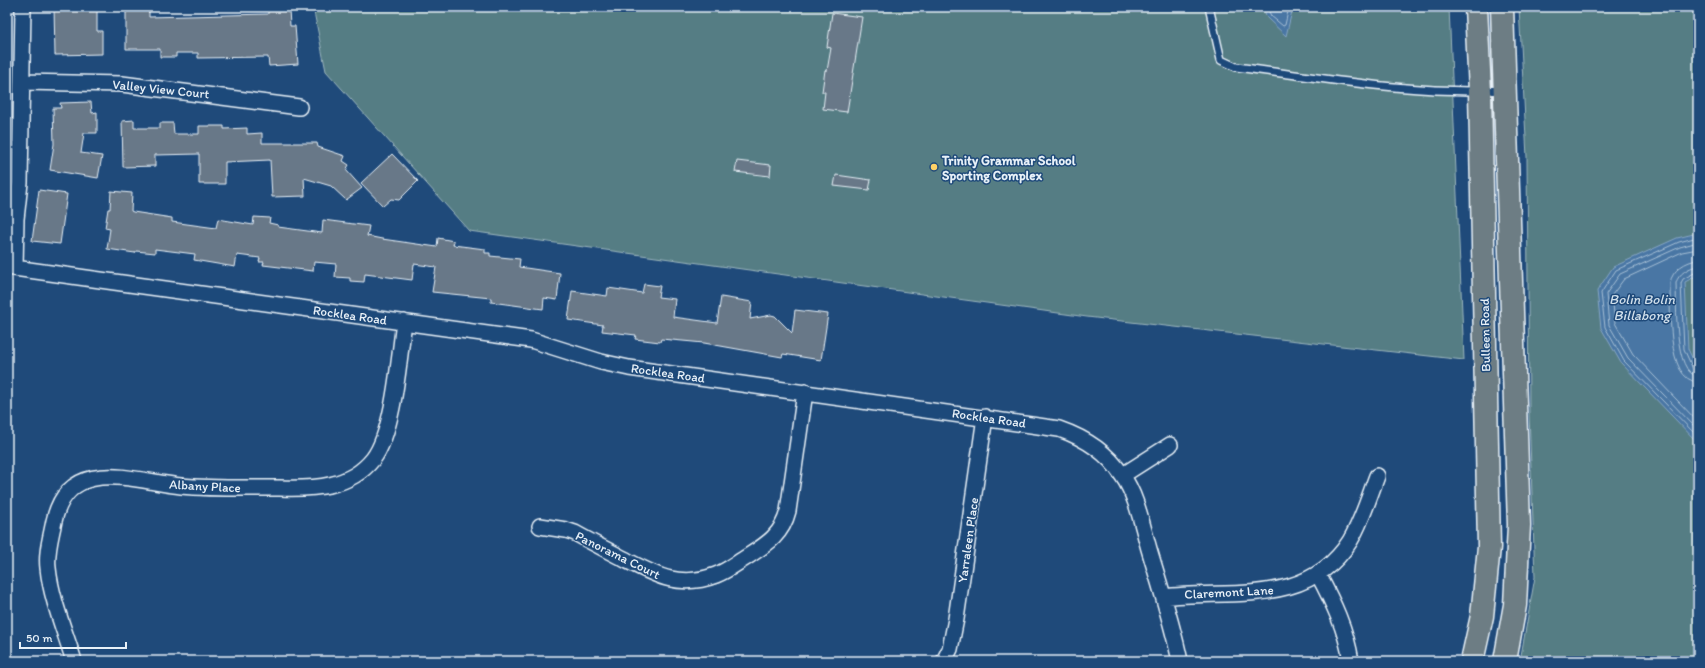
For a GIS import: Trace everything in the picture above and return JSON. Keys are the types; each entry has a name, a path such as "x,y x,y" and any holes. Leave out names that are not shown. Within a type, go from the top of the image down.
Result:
{"highway":[{"name":"Bulleen Road","path":"1472,661 1482,616 1489,547 1480,92 1476,7"},
{"name":"Bulleen Road","path":"1502,7 1519,525 1515,605 1505,661"}],"street":[{"path":"11,268 20,183 23,7"},
{"name":"Valley View Court","path":"22,82 122,84 299,107"},
{"path":"7,250 16,219"},
{"name":"Rocklea Road","path":"11,268 530,340 622,367 985,417 1044,426 1074,434 1090,442 1103,452 1123,475 1137,507 1164,597 1180,661"},
{"name":"Albany Place","path":"74,661 52,587 48,559 49,546 58,506 69,490 84,480 103,476 197,487 308,489 342,482 354,475 373,459 384,438 391,413 404,322"},
{"name":"Panorama Court","path":"540,526 575,533 648,571 670,580 692,581 716,575 726,570 772,541 783,527 788,511 805,392"},
{"name":"Yarraleen Place","path":"944,661 950,648 956,619 985,417"},
{"path":"1123,475 1170,445"},
{"name":"Claremont Lane","path":"1164,597 1198,594 1269,592 1300,584 1318,574 1340,554 1349,542 1358,527 1377,476"},
{"path":"1318,574 1338,614 1348,644 1351,661"}],"lane":[{"path":"1210,7 1221,60 1236,68 1423,90 1480,92 1505,90"}],"green space":[{"name":"Trinity Grammar School Sporting Complex","path":"313,7 1449,7 1464,360 1087,317 469,231 326,71"},
{"path":"1519,7 1698,7 1698,661 1520,661 1535,577 1529,413 1527,157"}],"water":[{"path":"1263,7 1293,7 1286,36 1267,18"},
{"name":"Bolin Bolin Billabong","path":"1698,233 1698,275 1685,282 1688,349 1698,370 1698,443 1621,363 1601,328 1597,291 1613,267 1677,238"}],"building":[{"path":"54,7 97,7 97,31 102,31 102,54 55,55"},
{"path":"126,7 149,7 149,17 268,14 268,10 289,9 290,26 295,26 298,64 269,66 268,57 198,58 198,53 176,53 176,57 160,57 160,49 126,49"},
{"path":"832,13 862,17 847,112 823,109 825,92 822,92 825,70 827,71 831,48 827,47"},
{"path":"91,102 92,113 97,112 97,133 84,133 81,153 102,156 98,178 50,170 54,144 53,108 61,108 60,103"},
{"path":"134,120 134,128 160,128 160,123 173,123 174,134 199,134 199,126 224,126 224,129 247,128 247,134 262,133 262,143 317,143 318,147 345,156 343,161 349,165 346,170 362,188 346,200 331,186 304,178 305,196 272,197 270,160 225,162 225,184 199,184 199,154 155,155 155,166 123,167 122,121"},
{"path":"392,154 418,181 399,200 391,199 383,206 361,183"},
{"path":"737,161 771,165 770,176 735,172"},
{"path":"836,175 871,180 869,190 834,186"},
{"path":"39,190 67,194 60,244 32,241"},
{"path":"111,191 132,193 131,211 172,218 172,222 216,228 218,219 253,225 254,217 270,218 269,223 278,225 278,227 322,233 323,220 369,226 367,236 382,239 437,247 438,238 454,241 453,245 485,249 485,253 490,253 490,256 520,259 519,267 560,273 557,300 544,298 543,309 491,302 491,298 432,292 436,267 414,264 412,280 365,274 364,282 350,281 350,278 335,277 336,264 314,262 313,271 263,265 264,262 259,262 260,258 237,255 235,267 194,260 195,254 155,249 155,253 136,251 135,253 107,249 110,229 105,228 108,209 110,209"},
{"path":"644,284 660,286 658,297 675,299 673,317 717,323 721,297 752,302 750,319 771,315 775,316 792,333 795,310 828,314 821,360 783,354 782,357 704,343 661,339 660,342 635,339 636,335 602,331 603,325 568,320 572,291 607,296 608,288 642,293"}],"place":[{"name":"Trinity Grammar School Sporting Complex","path":"934,167"}]}
